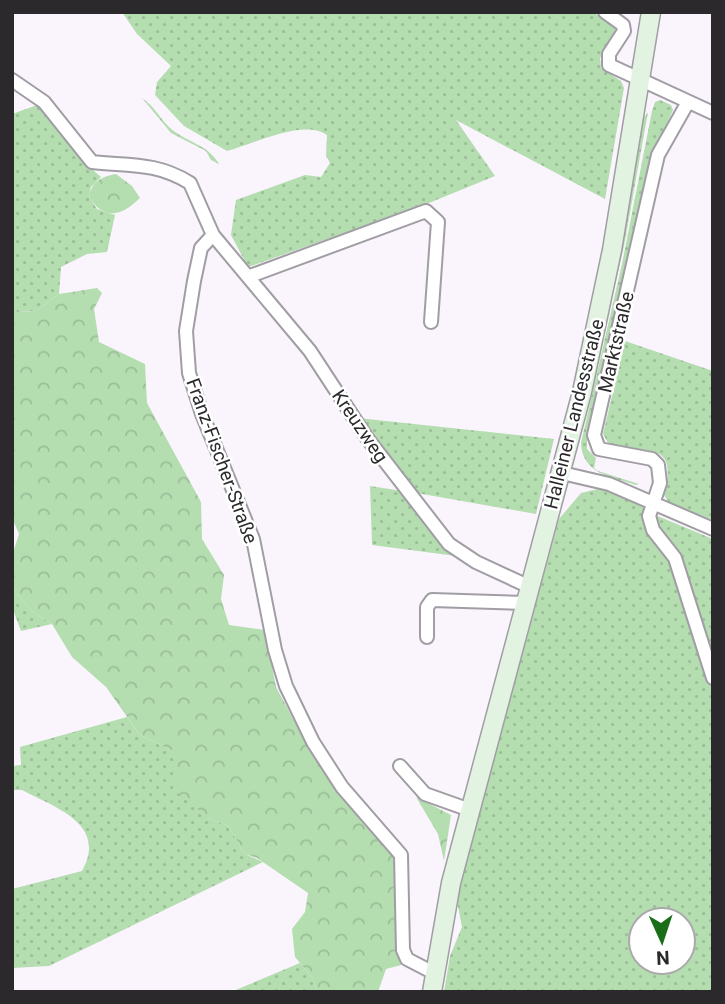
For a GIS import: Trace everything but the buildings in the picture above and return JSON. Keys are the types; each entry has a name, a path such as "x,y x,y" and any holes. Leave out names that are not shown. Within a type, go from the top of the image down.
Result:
{"main road":[{"name":"Halleiner Landesstraße","path":"432,992 451,883 562,472 612,250 651,12"}],"street":[{"path":"604,12 623,25 624,31 610,54 609,65 713,113"},
{"name":"Kreuzweg","path":"12,80 44,102 92,162 131,163 158,169 190,183 213,235 310,351 367,438 449,544 529,595"},
{"name":"Marktstraße","path":"652,501 660,483 658,465 652,459 598,449 594,435 657,155 688,102"},
{"path":"250,276 426,211 438,222 431,322"},
{"name":"Franz-Fischer-Straße","path":"213,235 201,248 194,281 186,331 189,373 202,414 253,539 275,650 286,686 313,742 342,787 401,855 403,950 407,959 434,973"},
{"path":"562,472 610,484 713,529"},
{"path":"652,501 649,516 653,530 675,558 713,678"},
{"path":"427,637 428,607 432,600 529,595"},
{"path":"400,766 425,794 470,810"}],"green space":[{"path":"122,12 593,12 614,26 616,33 600,58 601,68 621,81 624,88 605,199 456,120 495,176 424,205 248,267 231,235 236,200 305,175 321,177 330,163 326,156 327,135 305,129 291,131 227,151 184,126 155,95 157,82 171,66 137,34"},
{"path":"142,98 169,127 203,147 219,164 211,160 206,151 171,133"},
{"path":"660,100 671,105 673,110 650,160 587,442 587,449 596,458 594,468 639,484 636,485 600,473 593,468 587,462 581,443 622,264 652,111 655,102"},
{"path":"40,104 59,123 85,163 101,177 91,187 89,197 97,209 115,215 107,252 87,254 61,267 59,294 36,311 17,312 12,308 12,114"},
{"path":"648,112 624,246 595,372 643,119"},
{"path":"116,174 132,186 140,198 127,209 107,213 89,197 92,187 98,181"},
{"path":"97,288 102,293 94,309 99,342 145,364 147,403 201,502 202,539 224,575 221,599 229,625 265,630 276,687 313,756 371,832 393,854 405,964 386,969 378,992 317,992 312,977 295,957 292,929 305,912 308,893 257,858 245,854 228,826 209,818 175,791 173,751 140,735 106,687 72,657 52,624 33,612 12,588 12,556 19,534 12,518 12,308 17,312 36,311 59,294"},
{"path":"625,341 713,371 713,520 669,503 664,495 667,464 663,457 646,450 608,443 603,434"},
{"path":"358,418 554,439 536,514 411,492"},
{"path":"370,486 402,491 415,513 456,556 372,545"},
{"path":"598,489 613,492 644,508 644,523 676,571 713,692 713,992 444,992 450,956 462,927 456,896 559,519 581,493"},
{"path":"655,515 713,539 713,667 680,562 656,530"},
{"path":"12,588 33,612 52,624 21,631 12,607"},
{"path":"127,717 140,735 173,751 209,818 228,826 245,854 263,862 49,966 12,968 12,889 82,871 88,855 88,841 83,829 74,820 63,811 22,790 12,790 12,766 21,765 20,747"},
{"path":"416,797 451,815 444,861 438,834"},
{"path":"300,963 312,977 317,992 231,992"}]}
